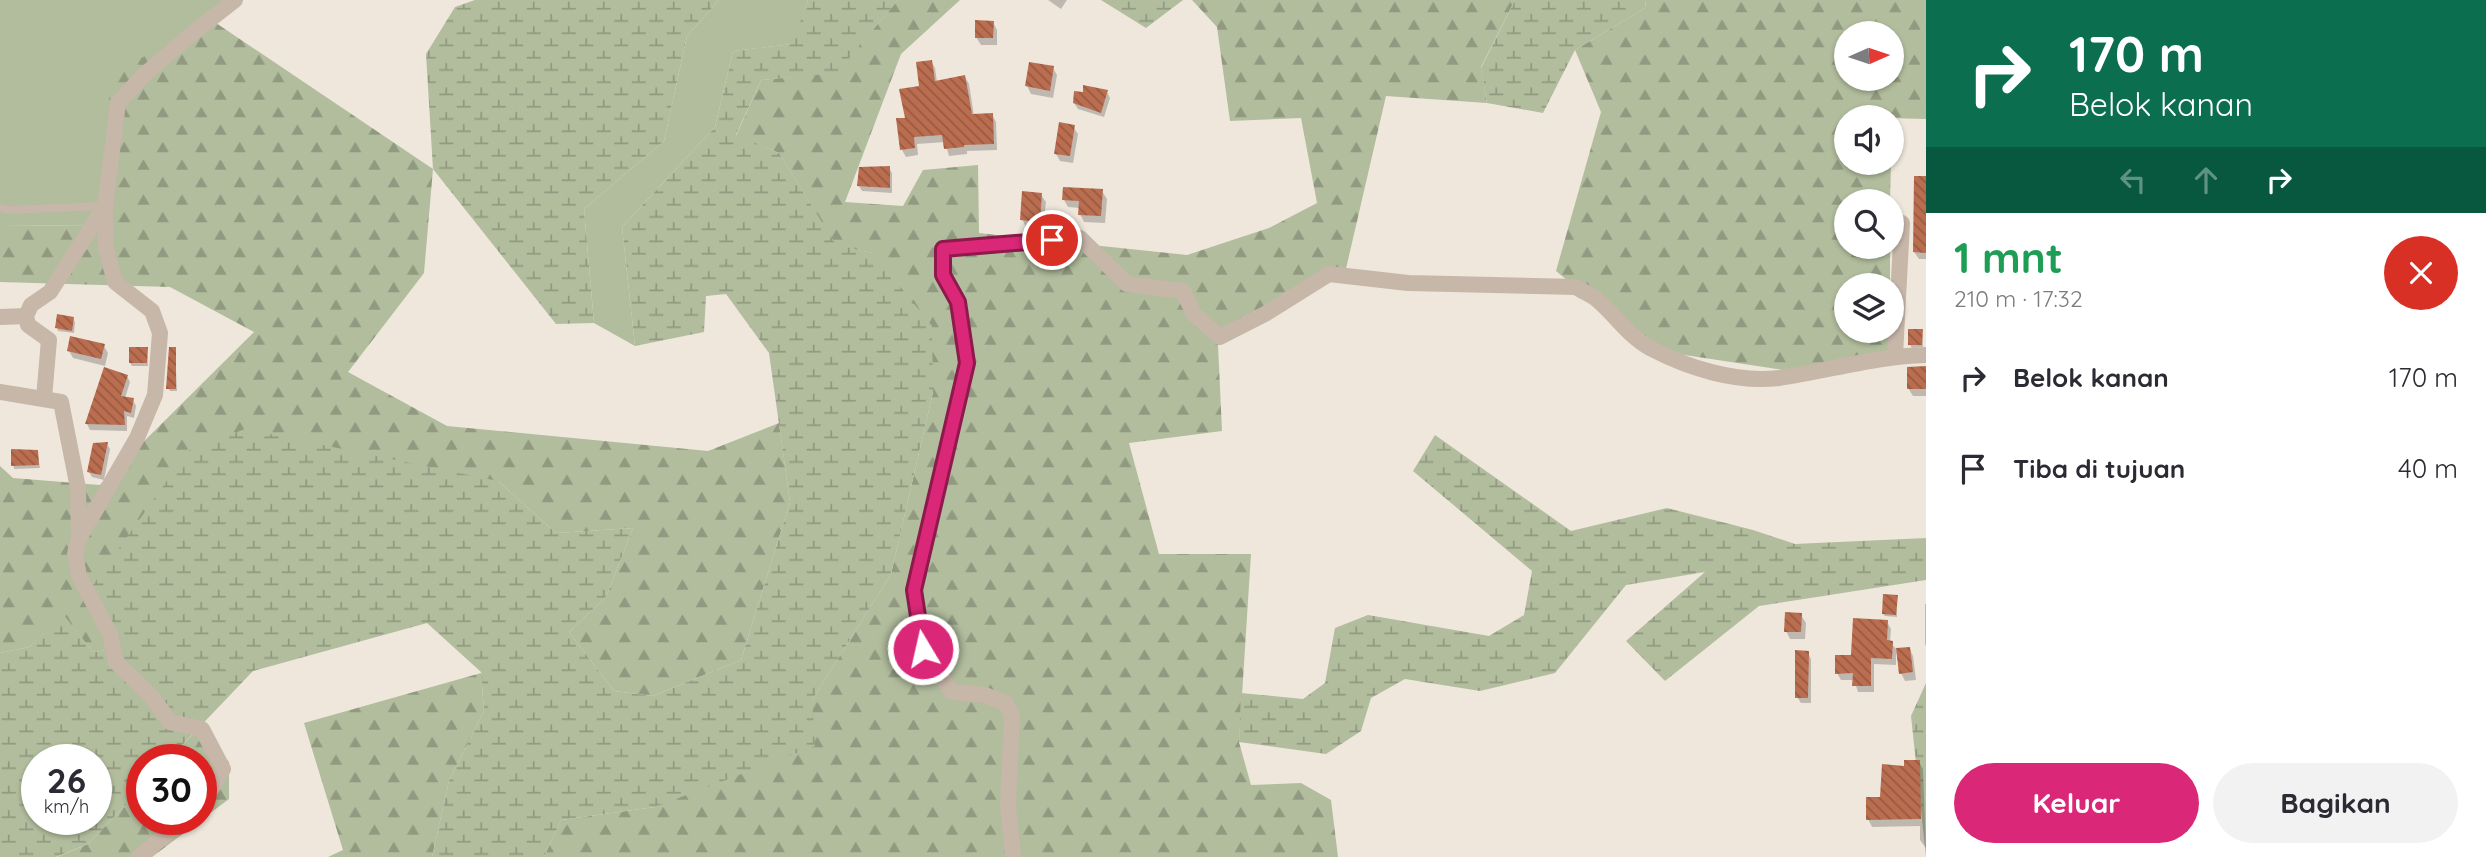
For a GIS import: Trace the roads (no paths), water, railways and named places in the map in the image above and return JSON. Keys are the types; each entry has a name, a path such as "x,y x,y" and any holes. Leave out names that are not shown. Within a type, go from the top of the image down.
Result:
{"street":[{"path":"79,538 137,438 155,394 160,333 152,311 115,282 106,249 105,206 118,103 161,60 235,0"},
{"path":"44,398 49,340 27,325 26,316 32,306 50,292 105,206"},
{"path":"1013,857 1008,805 1012,716 1006,703 985,695 952,692 923,649 914,590 967,363 958,302 943,275 943,249 1080,238 1127,284 1183,291 1194,314 1220,337 1265,314 1329,274 1408,284 1576,287 1595,299 1647,346 1673,359 1726,376 1776,378 1895,355 1926,355"},
{"path":"1895,355 1900,259"},
{"path":"0,317 26,316"},
{"path":"0,392 61,402 78,488 79,538 75,554 79,576 110,634 116,662 152,697 170,722 202,729 210,744"},
{"path":"217,758 223,769 217,779"},
{"path":"139,857 166,835"}],"lane":[{"path":"0,208 8,210 105,206"}]}
